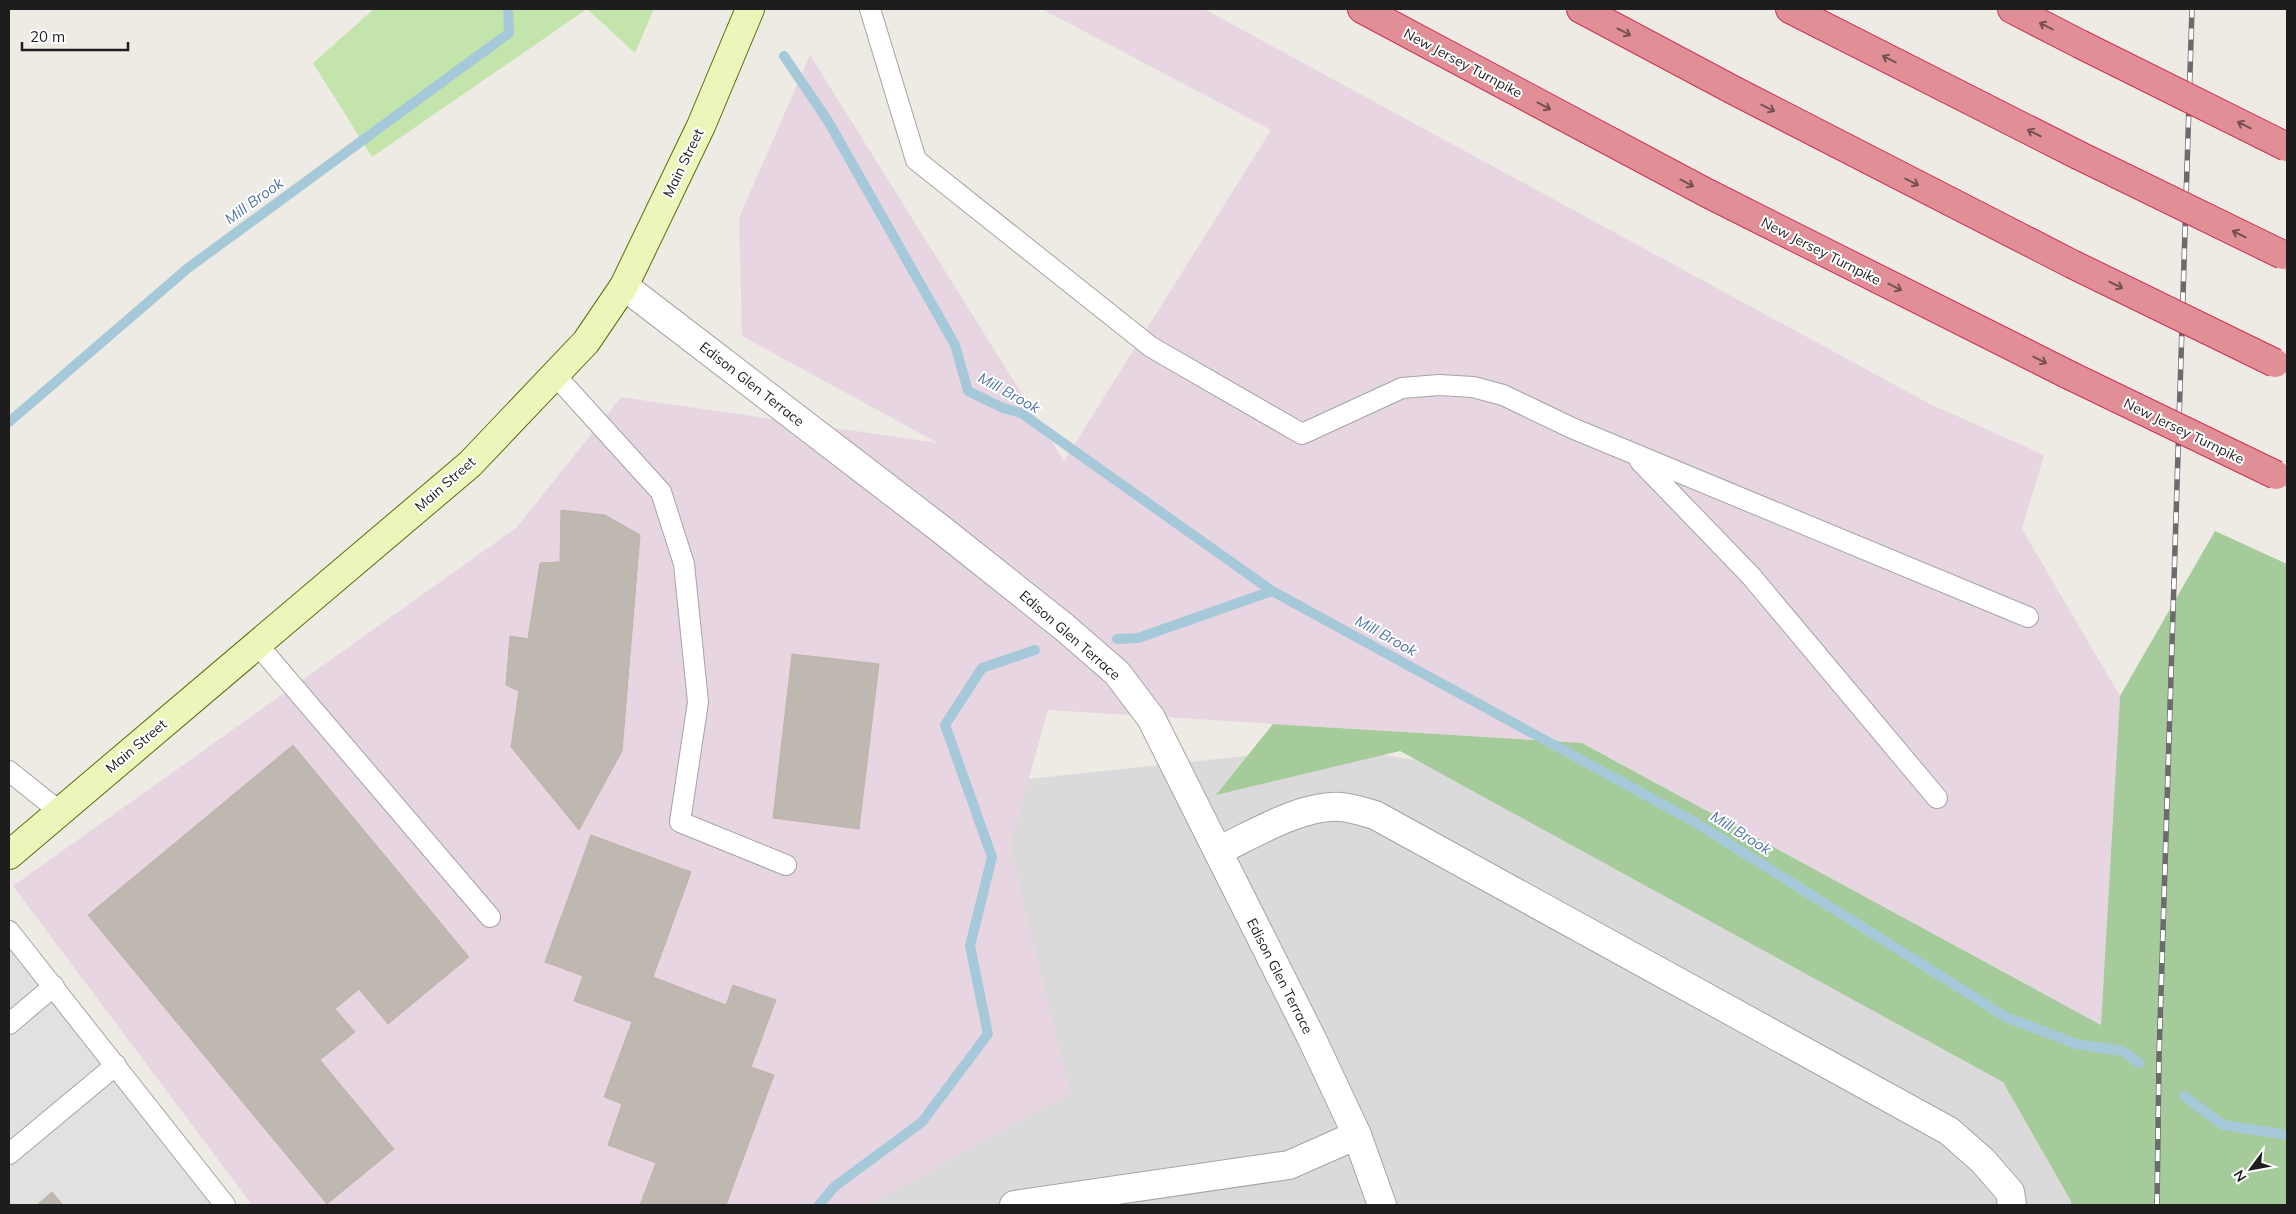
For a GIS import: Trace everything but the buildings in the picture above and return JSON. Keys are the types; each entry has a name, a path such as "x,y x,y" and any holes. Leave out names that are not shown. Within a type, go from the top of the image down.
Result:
{"highway":[{"name":"New Jersey Turnpike","path":"1362,9 1707,194 2069,375 2282,478"},
{"path":"1581,9 2072,264 2281,365"},
{"path":"1790,9 2078,155 2285,256"},
{"path":"2012,9 2287,147"}],"main road":[{"name":"Main Street","path":"9,855 470,464 586,342 624,286 701,126 750,9"}],"street":[{"name":"Edison Glen Terrace","path":"624,286 942,530 1117,673 1151,718 1312,1039 1357,1135 1382,1205"},
{"path":"1218,851 1290,818 1316,810 1340,807 1374,815 1949,1131 1983,1161 2010,1192 2012,1205"},
{"path":"1014,1205 1289,1165 1357,1135"}],"lane":[{"path":"870,9 916,160 1151,347 1302,434 1402,388 1439,385 1464,387 1503,395 1572,428 1633,454 2028,617"},
{"path":"556,375 661,492 684,564 698,702 680,822 786,865"},
{"path":"1633,454 1751,576 1937,798"},
{"path":"257,644 490,917"},
{"path":"9,771 59,811"},
{"path":"9,931 225,1205"},
{"path":"9,1024 54,986"},
{"path":"9,1154 116,1065"}],"shaded area":[{"path":"1042,9 1204,9 1930,404 2044,455 2022,529 2120,696 2101,1025 1582,743 1048,710 1010,846 1070,1093 870,1205 252,1205 13,886 516,528 621,397 938,443 742,336 739,218 810,55 1064,461 1271,130"},
{"path":"1331,747 1496,772 2017,1082 2083,1205 842,1205 990,783"},
{"path":"24,937 224,1205 9,1205 9,949"}],"green space":[{"path":"374,9 587,9 372,157 313,63"},
{"path":"587,9 654,9 635,53"},
{"path":"2215,531 2287,564 2287,1205 2071,1205 2071,1201 2003,1082 1400,751 1216,795 1273,724 1582,743 2101,1025 2120,696"}],"waterway":[{"name":"Mill Brook","path":"9,422 188,268 509,33 508,9"},
{"name":"Mill Brook","path":"784,56 828,121 955,345 968,391 1003,408 1021,413 1272,591 1693,821 2006,1017 2076,1044 2122,1051 2139,1063"},
{"path":"1117,639 1138,638 1272,591"},
{"path":"819,1205 834,1187 922,1122 988,1034 970,946 992,857 945,725 982,668 1035,650"},
{"name":"Mill Brook","path":"2184,1096 2223,1125 2287,1135"}],"railway":[{"path":"2157,1205 2159,1057 2192,9"}]}
